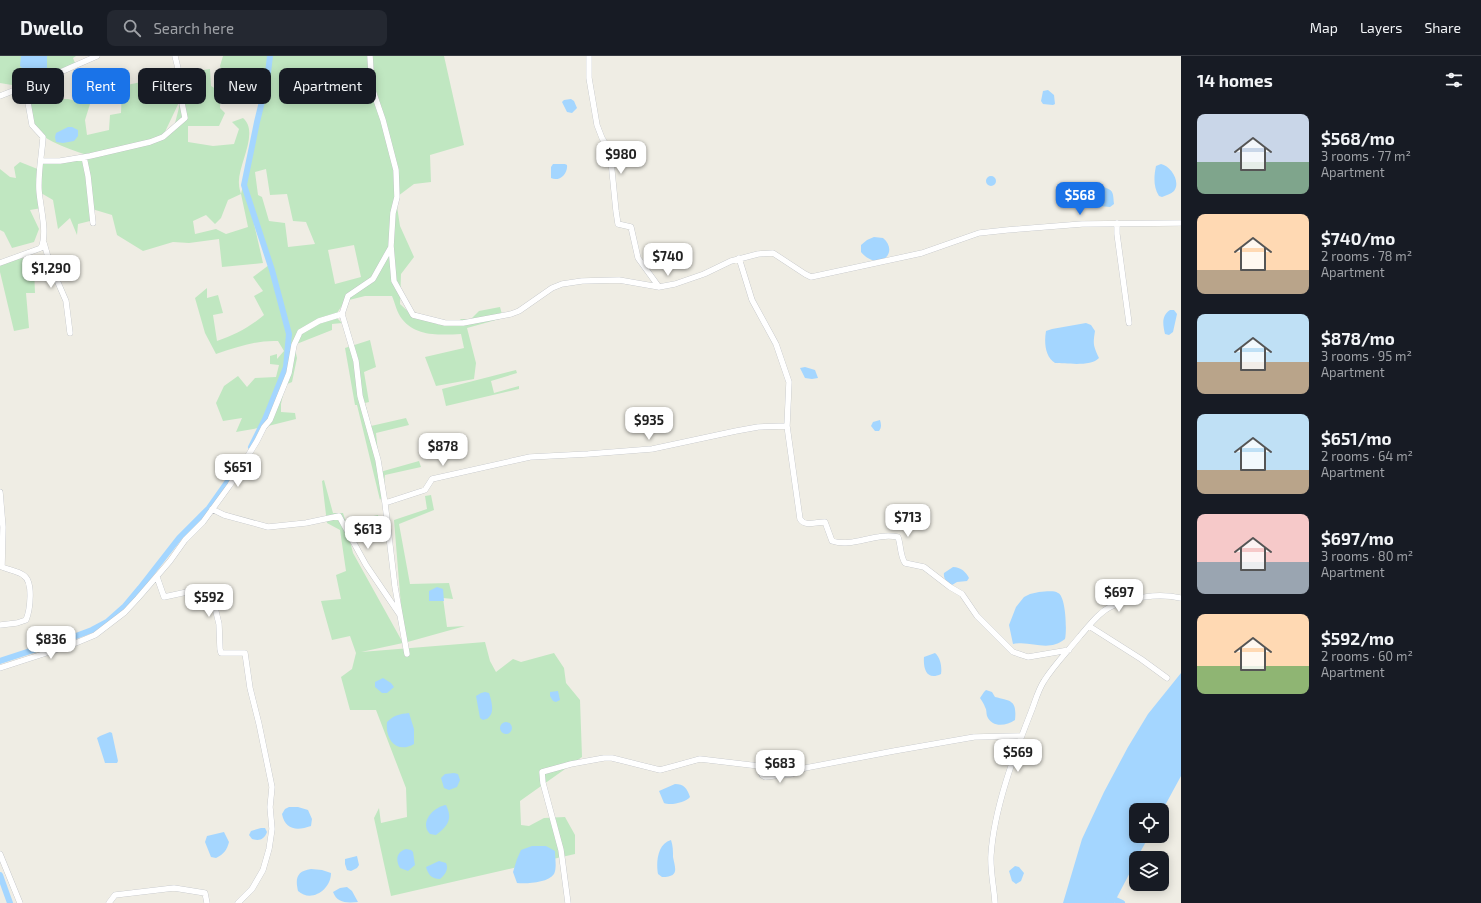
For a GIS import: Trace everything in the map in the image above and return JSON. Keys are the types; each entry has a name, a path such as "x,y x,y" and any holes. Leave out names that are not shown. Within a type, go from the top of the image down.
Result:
{"street":[{"path":"64,70 97,56"},
{"path":"41,161 84,157 150,142 163,137 186,118 182,103 184,93 175,56"},
{"path":"370,56 372,88 383,120 396,170 397,197 393,213 391,246 394,281 413,315 445,323 463,323 515,313 552,288 562,284 582,281 619,280 659,287 675,284 690,279 721,264 758,254 773,253 811,277 922,254 979,233 1117,223 1181,223"},
{"path":"589,56 589,78 597,125 602,138 610,151 618,224 632,227 638,258 659,287"},
{"path":"0,96 12,91"},
{"path":"28,104 32,125 43,137 39,190 43,214 44,243 50,264 66,301 70,333"},
{"path":"84,157 88,176 93,223"},
{"path":"1117,223 1117,234 1129,323"},
{"path":"0,263 41,248 44,243"},
{"path":"391,246 373,279 348,296 342,314 356,361 360,396 378,460 386,503 395,586 407,654"},
{"path":"739,258 752,300 776,344 789,382 787,426 800,519 802,522 808,524 825,522 832,541 839,544 871,538 891,536 898,537 901,545 902,559 905,563 924,567 950,587 962,594 977,616 1013,652 1028,657 1068,650"},
{"path":"0,668 71,645 95,635 124,612 157,577 230,485 264,427 270,420 289,373 294,345 300,332 319,321 342,314"},
{"path":"386,503 425,490 432,479 530,457 652,449 758,427 787,426"},
{"path":"0,492 3,527 2,567 25,575 28,581 31,602 26,620 17,623 0,625"},
{"path":"212,509 224,516 268,527 306,523 339,516 366,565 400,616"},
{"path":"157,577 164,596 210,587 216,610 221,653 245,653 250,688 272,786 270,806 272,829 269,849 262,870 252,889 238,903"},
{"path":"995,903 991,856 994,834 1006,785 1021,736 1044,682 1068,650 1099,614 1110,607 1137,598 1165,596 1181,598"},
{"path":"1089,626 1141,659 1167,678"},
{"path":"568,903 564,864 559,839 543,783 542,772 571,764 604,758 612,758 660,770 700,759 759,766 762,775 765,777 792,774 805,768 941,742 974,737 1021,736"},
{"path":"0,854 20,903"},
{"path":"109,903 115,895 174,888 205,893 207,903"}],"green space":[{"path":"0,56 76,56 73,58 75,63 63,68 12,68 12,85 0,83"},
{"path":"223,56 370,56 371,68 279,68 279,104 376,104 376,102 396,170 396,200 400,226 414,257 401,274 400,304 414,317 427,318 439,325 453,325 461,319 471,319 479,311 500,307 503,318 467,328 476,363 474,379 436,386 425,357 464,348 461,334 429,334 414,329 400,317 392,296 365,296 345,301 335,316 342,323 332,324 332,330 294,345 297,358 292,382 285,385 281,412 295,413 296,419 236,432 242,418 223,421 216,403 224,386 238,376 247,387 255,378 276,377 279,365 270,364 270,356 277,354 277,359 284,351 278,341 270,341 247,344 216,354 205,333 195,298 207,288 207,298 218,295 223,313 213,315 217,341 242,330 264,315 254,296 263,291 253,277 269,265 247,193 263,263 222,267 219,239 189,243 173,242 143,251 117,235 112,215 92,209 90,221 78,224 77,235 70,218 58,229 53,200 41,193 42,208 30,210 39,229 34,242 12,248 4,232 0,230 0,169 10,177 16,178 14,167 20,162 40,170 41,161 89,156 57,144 41,135 32,124 29,104 64,104 64,99 68,99 72,100 72,104 90,104 85,120 87,135 109,130 110,115 121,113 121,104 130,104 130,84 138,83 138,104 178,104 163,136 174,127 180,104 206,104 206,70 210,69 211,86 214,88 214,104 220,104 220,108 225,113 219,126 188,126 188,142 213,146 234,144 239,129 232,122 243,118 248,124 249,140 239,177 241,194 262,104 271,104 271,68 221,68","holes":["266,169 270,195 287,194 293,221 306,222 315,244 288,247 285,223 269,221 262,197 258,195 255,172","241,194 248,227 226,234 216,229 195,234 193,221 206,215 215,224 221,218 228,200","354,245 361,277 335,284 328,250"]},
{"path":"371,56 444,56 464,145 430,155 431,182 414,184 398,196 398,169 376,97 376,68 372,68"},
{"path":"17,257 25,259 34,267 35,293 26,293 29,328 14,331 0,272 0,263"},
{"path":"370,340 376,367 364,372 369,402 365,403 371,426 406,418 409,425 376,433 380,472 419,461 421,467 385,475 383,495 380,500 357,405 355,405 345,348"},
{"path":"516,370 517,373 491,381 494,393 519,386 519,389 446,406 442,389"},
{"path":"324,480 333,513 343,513 346,522 378,515 379,522 347,529 353,553 403,643 361,652 485,642 490,661 496,672 513,659 521,662 554,653 564,668 566,683 580,700 582,757 520,801 521,825 529,826 544,818 565,817 575,835 575,854 391,896 374,818 379,808 381,823 407,817 406,788 376,710 350,710 341,677 352,669 356,653 350,636 332,640 321,601 341,599 336,575 346,571 340,530 327,523 322,481"},
{"path":"431,495 434,510 399,524 410,584 449,583 453,599 443,598 447,627 465,626 404,643 394,520 427,509 425,496"}],"water":[{"path":"21,56 47,56 47,68 22,68 20,66"},
{"path":"1048,90 1054,95 1055,104 1053,105 1043,104 1041,101 1043,91"},
{"path":"571,99 574,101 577,108 572,113 567,112 562,102 564,100"},
{"path":"68,127 78,130 78,136 74,141 63,143 56,142 56,133"},
{"path":"553,164 567,165 566,171 560,178 551,178 551,167"},
{"path":"1161,164 1165,165 1171,171 1176,179 1176,187 1174,191 1162,197 1157,193 1154,181 1156,166"},
{"path":"991,176 996,181 991,186 986,181"},
{"path":"1103,187 1109,189 1113,195 1114,204 1110,207 1099,206 1097,200 1098,191"},
{"path":"874,237 883,238 888,243 889,249 885,258 874,261 861,252 861,245"},
{"path":"1170,310 1174,310 1177,314 1173,332 1169,335 1165,334 1163,321 1165,315"},
{"path":"1086,323 1091,325 1095,331 1094,344 1099,358 1090,363 1084,364 1055,363 1047,353 1045,340 1046,331"},
{"path":"805,367 815,370 818,378 805,378 800,368"},
{"path":"880,420 880,430 875,431 871,426 873,422"},
{"path":"953,567 961,569 965,572 969,578 967,581 957,582 952,585 947,582 944,577 944,573"},
{"path":"437,587 443,589 444,601 429,601 429,591"},
{"path":"1049,591 1058,593 1061,596 1065,614 1065,639 1058,643 1046,646 1020,643 1013,644 1009,625 1016,607 1024,597 1039,592"},
{"path":"935,653 941,663 941,674 932,676 927,673 925,669 924,657"},
{"path":"1181,673 1181,776 1166,803 1129,803 1129,843 1145,843 1141,851 1129,851 1129,874 1114,903 1063,903 1082,839 1104,792 1128,747 1148,714"},
{"path":"383,678 394,687 387,693 382,693 375,687 375,682"},
{"path":"986,690 992,692 995,697 1012,702 1015,709 1015,720 1008,724 1000,725 992,723 989,720 986,708 980,698"},
{"path":"558,691 560,700 556,702 553,701 550,696 550,692"},
{"path":"485,692 489,693 492,712 489,718 483,720 480,718 476,696"},
{"path":"409,713 414,729 414,744 408,747 397,746 390,740 387,722 397,715"},
{"path":"504,722 508,722 512,728 508,734 504,734 500,730 500,726"},
{"path":"110,732 112,733 118,761 117,763 105,763 97,738"},
{"path":"445,774 458,774 460,780 457,787 449,790 444,788 441,778"},
{"path":"675,784 685,787 690,797 678,803 664,803 659,791"},
{"path":"446,805 449,814 448,822 436,835 430,834 426,825 429,816 436,809"},
{"path":"289,807 298,807 308,810 312,819 311,826 296,829 289,826 282,814 285,809"},
{"path":"265,828 267,832 264,837 259,840 252,839 249,835 251,831"},
{"path":"224,832 229,842 226,850 216,858 211,857 205,842 207,836"},
{"path":"671,840 673,846 675,871 674,874 668,877 662,877 658,874 658,854 663,845"},
{"path":"532,846 546,846 555,851 555,872 551,877 542,881 517,883 513,872 517,859 521,850"},
{"path":"406,849 413,852 415,865 408,871 400,868 397,859 399,854"},
{"path":"357,856 359,865 357,868 351,871 347,870 345,859"},
{"path":"439,861 446,863 447,867 445,874 440,879 430,876 426,867"},
{"path":"1015,866 1019,867 1024,873 1021,881 1016,884 1012,881 1009,871"},
{"path":"311,869 331,873 328,885 319,893 309,896 298,891 297,879 300,873"},
{"path":"347,887 352,891 358,902 342,902 335,896 333,892 340,888"}],"waterway":[{"path":"251,447 265,419 286,367 289,334 272,270 244,185 267,81 270,56"},
{"path":"0,661 76,636 107,622 125,606 179,538 209,508 240,464"},
{"path":"0,875 10,903"},
{"path":"1109,897 1122,903"}]}
